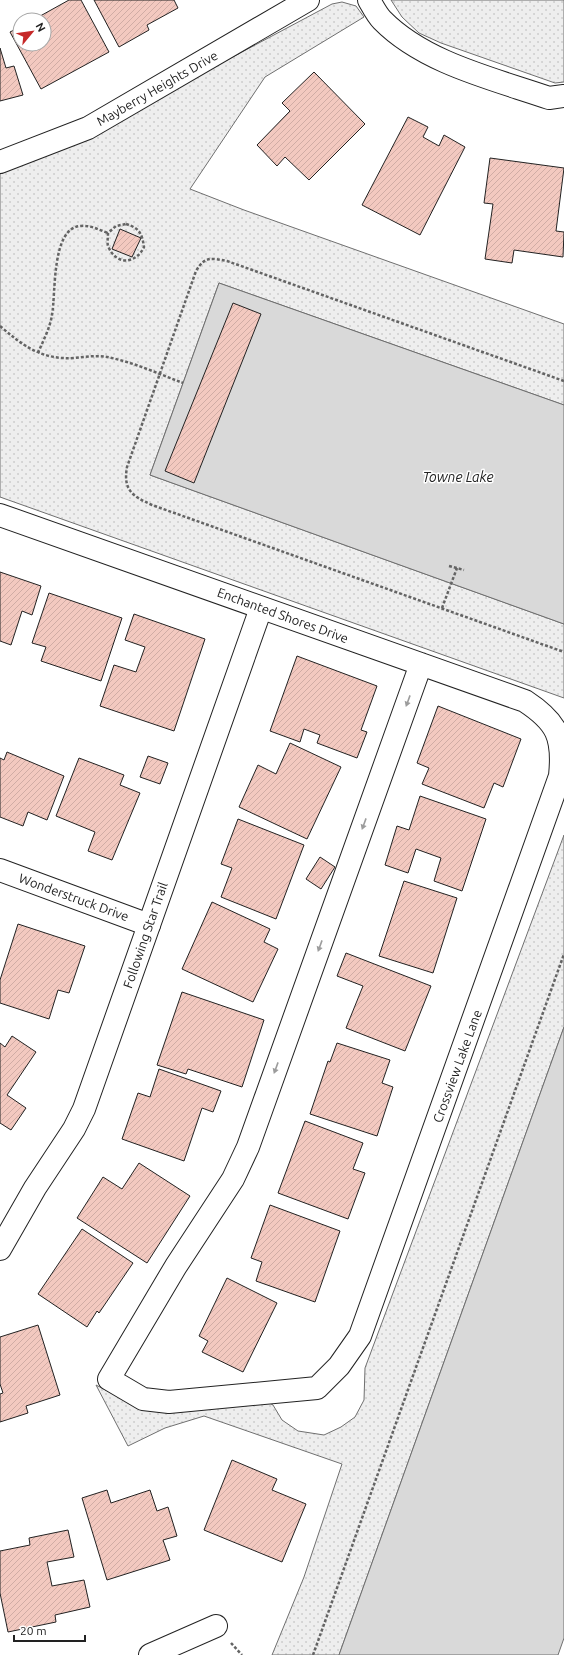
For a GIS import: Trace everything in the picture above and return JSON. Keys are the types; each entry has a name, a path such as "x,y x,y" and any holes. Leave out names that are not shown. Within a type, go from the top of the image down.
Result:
{"street":[{"name":"Mayberry Heights Drive","path":"0,162 88,128 308,0"},
{"path":"369,0 381,20 411,44 447,63 549,98 564,96"},
{"name":"Enchanted Shores Drive","path":"0,515 525,701 544,713 558,730"},
{"name":"Following Star Trail","path":"0,1249 35,1188 74,1129 84,1109 262,608"},
{"name":"Crossview Lake Lane","path":"421,664 248,1147 233,1178 176,1266 109,1379 143,1399 169,1402 316,1388 339,1366 360,1336 560,776 563,764 563,748 558,730"},
{"name":"Wonderstruck Drive","path":"0,870 149,925"},
{"path":"150,1655 216,1626"}],"path":[{"path":"126,224 134,227 143,236 144,246 136,258 127,261 118,258 112,254 108,244 108,233 116,226 126,224"},
{"path":"38,353 52,316 55,275 62,242 67,232 80,226 91,227 108,233"},
{"path":"564,381 235,263 214,258 206,259 200,263 196,271 127,468 125,478 132,494 152,505 564,652"},
{"path":"0,326 16,340 38,353 55,358 93,356 107,357 183,383"},
{"path":"449,566 464,570"},
{"path":"442,608 457,568"},
{"path":"313,1655 564,954"}],"shaded area":[{"path":"391,0 564,0 564,82 555,83 441,43 419,33 402,17"},
{"path":"342,2 356,6 364,17 265,77 190,189 244,210 564,324 564,405 219,283 150,475 564,624 564,698 0,497 0,174 58,150 332,4"},
{"path":"564,835 564,1027 339,1655 272,1655 304,1577 342,1464 204,1416 165,1428 128,1446 96,1385 144,1410 177,1410 264,1400 273,1405 282,1420 298,1431 324,1435 341,1427 355,1417 364,1400 365,1368"}],"water":[{"name":"Towne Lake","path":"219,283 564,405 564,624 150,475"},
{"path":"564,1027 564,1638 558,1655 339,1655"}],"building":[{"path":"69,0 81,0 109,52 41,89 21,52 52,52 52,12 47,12"},
{"path":"94,0 174,0 178,8 147,25 149,30 119,47"},
{"path":"0,48 6,68 14,66 23,95 0,101"},
{"path":"314,72 365,124 309,180 285,157 277,166 257,145 290,111 282,103"},
{"path":"408,117 428,127 423,137 439,146 444,135 465,147 420,235 362,205"},
{"path":"490,158 564,168 556,231 564,232 563,257 514,250 512,263 485,259 493,204 484,203"},
{"path":"120,229 141,238 132,257 112,249"},
{"path":"233,303 261,314 194,483 165,471"},
{"path":"0,572 41,586 32,615 22,611 11,645 0,641"},
{"path":"49,593 122,618 101,681 41,661 46,647 32,643"},
{"path":"134,614 205,639 174,731 100,706 114,665 136,672 145,647 125,640"},
{"path":"297,656 377,686 361,730 367,732 357,758 317,743 320,735 304,729 300,742 270,731"},
{"path":"438,706 521,739 503,787 494,783 484,808 422,784 429,768 417,763"},
{"path":"290,743 341,767 307,839 239,807 258,765 276,774"},
{"path":"7,752 64,776 47,820 28,812 23,826 0,817 0,758 4,760"},
{"path":"148,756 168,763 160,784 140,777"},
{"path":"79,758 124,775 120,785 140,793 112,860 88,851 95,832 56,816"},
{"path":"420,796 486,819 462,891 434,881 441,858 416,849 408,873 385,865 397,826 409,830"},
{"path":"238,819 304,845 276,919 221,897 232,868 221,864"},
{"path":"320,857 335,867 321,889 306,879"},
{"path":"404,881 457,898 433,973 379,956"},
{"path":"212,902 270,929 264,942 278,949 253,1002 182,969"},
{"path":"18,924 85,946 69,993 58,990 49,1019 0,1003 0,980"},
{"path":"346,953 431,986 405,1051 346,1028 363,986 337,976"},
{"path":"182,992 264,1020 242,1087 188,1069 186,1074 157,1065"},
{"path":"12,1036 36,1052 7,1095 26,1108 11,1130 0,1123 0,1043 5,1047"},
{"path":"337,1043 390,1060 382,1083 393,1087 377,1136 310,1114 328,1061 330,1062"},
{"path":"159,1069 221,1091 213,1112 202,1108 184,1161 122,1139 138,1093 150,1097"},
{"path":"305,1121 363,1143 353,1169 365,1173 348,1219 278,1193"},
{"path":"139,1163 190,1196 147,1263 77,1218 103,1177 122,1189"},
{"path":"270,1205 340,1231 315,1302 256,1281 262,1262 251,1258"},
{"path":"82,1229 133,1263 99,1313 97,1311 87,1327 38,1294"},
{"path":"227,1278 277,1303 243,1372 202,1352 208,1341 199,1336"},
{"path":"38,1325 60,1395 26,1406 28,1413 0,1422 0,1394 3,1393 0,1384 0,1337"},
{"path":"232,1460 277,1479 272,1490 306,1504 282,1562 204,1530"},
{"path":"107,1490 111,1503 150,1490 157,1511 168,1507 177,1536 163,1540 170,1560 107,1580 82,1498"},
{"path":"68,1530 74,1557 47,1562 52,1586 84,1580 90,1607 55,1615 56,1622 8,1632 0,1593 0,1551 30,1545 29,1538"}]}
